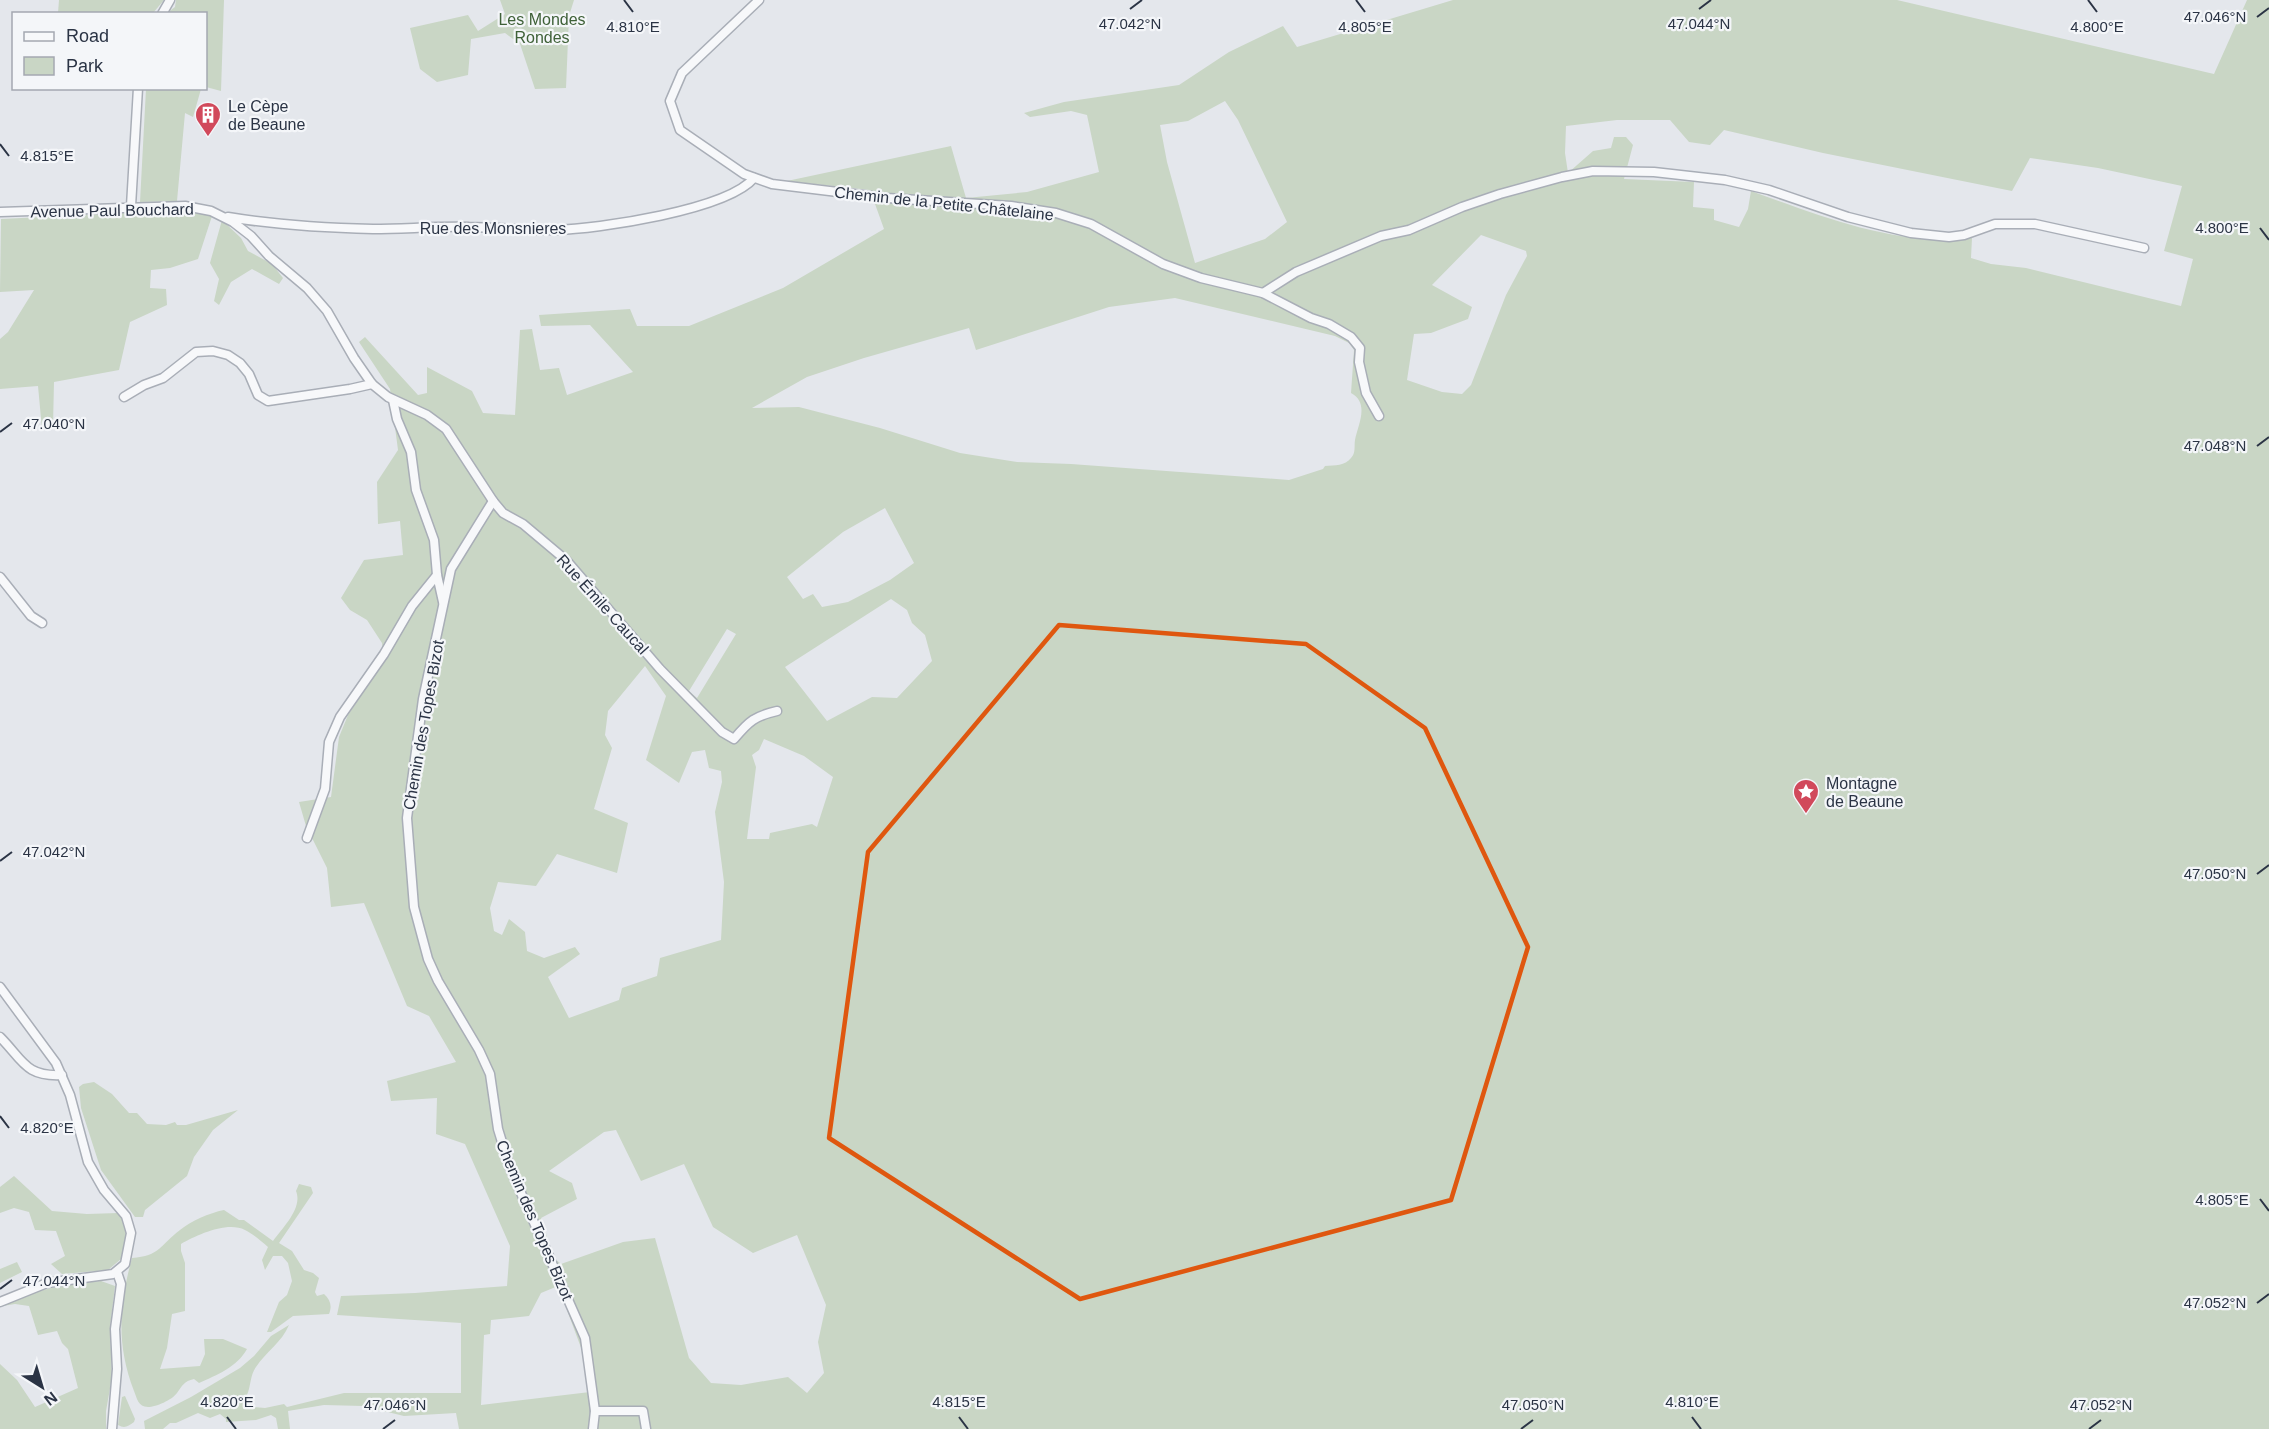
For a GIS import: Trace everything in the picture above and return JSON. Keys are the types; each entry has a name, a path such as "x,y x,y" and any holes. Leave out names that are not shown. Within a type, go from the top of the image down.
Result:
{"street":[{"name":"Chemin de la Petite Châtelaine","path":"759,0 682,73 670,101 680,130 744,174 772,184 887,198 1011,207 1056,213 1091,224 1163,264 1201,278 1263,293 1351,337 1360,348 1359,362 1366,393 1379,416"},
{"path":"131,206 138,90"},
{"path":"1263,293 1296,272 1381,236 1409,230 1462,207 1500,194 1593,171 1654,172 1725,180 1770,190 1848,217 1911,233 1949,237 1964,235 1995,224 2036,224 2144,248"},
{"name":"Rue des Monsnieres","path":"223,216 258,222 344,227 555,230 632,222 709,203 739,191 754,178"},
{"name":"Avenue Paul Bouchard","path":"0,212 185,206 211,210 223,216"},
{"name":"Rue Émile Caucal","path":"223,216 243,229 269,256 314,294 372,384 393,400 434,419 454,438 493,501 503,513 523,524 567,561 667,676 722,732 734,739 746,724 758,716 777,711"},
{"path":"124,397 144,385 163,378 196,352 204,351 221,352 234,358 249,374 258,395 268,401 372,384"},
{"path":"393,400 397,419 411,453 416,490 434,540 437,575 444,605"},
{"name":"Chemin des Topes Bizot","path":"493,501 451,569 423,699 407,818 414,907 428,959 438,981 479,1050 490,1074 498,1129 510,1168 585,1338 595,1412 593,1429"},
{"path":"307,838 325,789 329,742 340,717 384,654 412,606 437,575"},
{"path":"0,577 32,616 42,623"},
{"path":"0,987 46,1049 62,1075 93,1173 126,1216 130,1226 127,1258 117,1272 47,1283 0,1302"},
{"path":"0,1037 27,1068 37,1074 62,1075"},
{"path":"112,1429 117,1369 115,1329 121,1284 117,1272"},
{"path":"595,1412 643,1411 646,1429"}],"highlighted area":[{"path":"1059,625 1306,644 1425,728 1528,947 1451,1200 1080,1299 829,1138 868,852"}],"green space":[{"path":"59,0 164,0 154,12 58,12"},
{"path":"176,0 224,0 221,91 207,87 207,12 168,12 175,7"},
{"name":"Les Mondes Rondes","path":"500,0 574,0 569,16 566,88 535,89 520,44 505,33 471,39 468,75 437,82 420,69 410,28 468,15 478,31 505,14"},
{"path":"1453,0 1897,0 2214,74 2247,0 2269,0 2269,1429 459,1429 456,1413 404,1416 363,1406 324,1405 288,1411 290,1429 278,1429 276,1418 271,1415 256,1420 226,1422 220,1414 210,1418 198,1413 176,1423 170,1423 163,1429 145,1429 144,1421 240,1368 271,1336 289,1325 282,1337 254,1370 247,1395 254,1407 265,1408 284,1404 287,1407 344,1393 461,1393 461,1323 337,1315 341,1296 507,1286 510,1246 465,1144 436,1134 437,1098 391,1101 387,1081 456,1062 429,1016 407,1006 364,903 331,907 327,868 306,826 299,802 331,797 339,737 348,715 384,661 382,643 367,620 350,610 341,598 364,560 403,555 400,521 378,524 377,482 398,450 390,389 359,342 365,337 418,395 427,393 427,367 472,391 483,413 515,415 520,330 532,329 540,370 559,368 567,395 633,372 590,325 541,326 539,315 630,309 637,326 689,326 783,288 884,229 870,190 787,181 951,146 966,198 1027,192 1099,172 1087,115 1071,111 1030,117 1024,113 1064,102 1179,85 1229,52 1283,26 1297,47","holes":["1225,101 1238,120 1287,222 1265,239 1195,263 1167,162 1160,125 1188,121","1617,120 1670,120 1689,142 1710,145 1724,130 1823,153 2012,191 2030,158 2098,168 2182,186 2164,251 2193,259 2181,306 2026,268 1991,264 1971,258 1972,238 1944,240 1887,234 1831,219 1751,191 1748,209 1739,227 1714,220 1714,209 1693,207 1694,182 1624,179 1633,145 1626,137 1614,137 1611,148 1593,151 1568,173 1565,153 1566,126","1481,235 1526,251 1527,256 1506,295 1471,385 1462,394 1442,392 1407,380 1414,334 1431,333 1468,319 1472,307 1432,285","1175,298 1335,336 1349,343 1354,350 1351,393 1357,397 1361,408 1354,454 1349,461 1343,464 1325,466 1323,469 1289,480 1017,462 960,453 880,428 799,407 752,408 807,377 969,328 976,350 1109,307","885,508 914,563 890,580 848,602 822,607 813,594 803,599 787,577 843,532","891,599 907,610 912,623 925,635 932,661 897,698 872,697 827,721 785,667","727,629 736,634 697,698 689,691","645,666 666,696 646,760 679,783 692,752 705,750 709,768 721,771 722,782 715,812 724,882 721,940 660,958 657,976 622,988 619,1000 569,1018 548,977 580,954 575,947 544,958 527,951 525,932 509,919 502,935 494,931 490,908 498,882 536,886 557,854 617,873 628,823 594,809 612,748 605,735 608,711","764,739 804,756 833,777 817,827 812,824 770,833 769,839 747,839 756,767 752,755 759,750","616,1130 641,1181 684,1164 713,1227 753,1253 797,1235 826,1305 818,1342 824,1373 807,1393 788,1377 741,1385 711,1383 689,1358 655,1238 623,1242 561,1264 554,1258 541,1218 577,1199 572,1183 549,1171 604,1132","558,1286 583,1353 590,1392 481,1405 484,1335 490,1334 491,1320 529,1316 541,1293"]},
{"path":"146,90 201,90 193,117 185,113 177,201 140,202"},
{"path":"185,210 212,216 198,259 170,268 151,270 150,288 166,289 167,305 130,322 119,370 54,382 53,426 42,429 38,386 0,389 0,339 8,332 34,290 0,292 1,219"},
{"path":"222,220 241,238 248,251 272,264 283,278 279,284 252,269 231,282 219,305 214,301 219,279 210,263"},
{"path":"94,1082 112,1094 129,1113 137,1113 147,1124 166,1125 175,1122 177,1125 186,1125 238,1110 213,1130 194,1157 187,1176 145,1210 143,1217 135,1217 101,1170 81,1108 79,1087"},
{"path":"14,1176 52,1211 87,1214 118,1213 127,1229 121,1259 108,1270 62,1274 51,1264 65,1256 56,1231 35,1230 29,1212 14,1208 0,1213 0,1187"},
{"path":"299,1184 311,1187 313,1193 279,1243 292,1251 304,1270 319,1278 315,1292 317,1296 324,1294 328,1299 331,1306 329,1314 293,1316 271,1332 267,1332 279,1302 287,1295 292,1281 288,1263 282,1256 273,1256 265,1270 262,1260 268,1247 245,1230 238,1228 212,1230 188,1240 181,1244 185,1263 185,1311 172,1314 167,1348 160,1369 200,1366 205,1354 204,1339 223,1339 247,1349 232,1366 199,1383 194,1379 188,1381 168,1401 148,1407 140,1404 128,1374 121,1325 124,1292 132,1258 154,1252 189,1224 206,1215 224,1210 239,1220 244,1220 273,1241 294,1211"},
{"path":"17,1262 22,1272 0,1283 0,1269"},
{"path":"101,1281 115,1286 110,1327 112,1377 106,1411 106,1429 0,1429 0,1364 17,1380 35,1407 78,1388 68,1349 62,1343 57,1331 38,1335 29,1306 15,1304 3,1306 38,1291"},
{"path":"125,1396 135,1419 130,1425 123,1427 118,1425 122,1397"}],"place":[{"name":"Le Cèpe de Beaune","path":"208,138"},
{"name":"Montagne de Beaune","path":"1806,815"}]}
